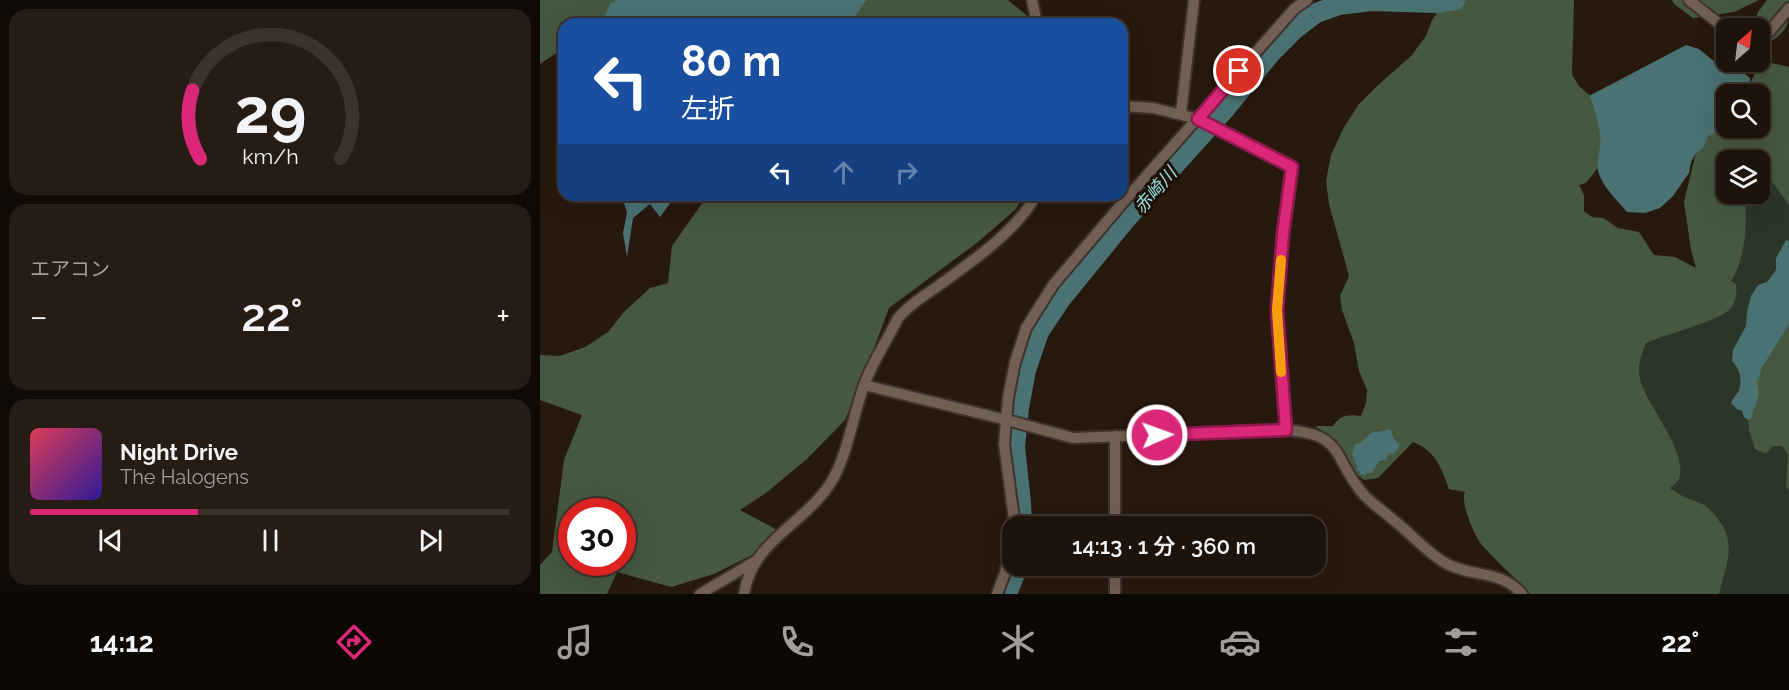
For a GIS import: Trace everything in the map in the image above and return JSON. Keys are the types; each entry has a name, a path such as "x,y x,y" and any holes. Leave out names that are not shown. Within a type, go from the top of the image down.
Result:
{"street":[{"path":"1032,0 1036,18"},
{"path":"1181,113 1194,0"},
{"path":"1128,197 1295,8 1307,0"},
{"path":"1689,0 1716,21"},
{"path":"1770,31 1789,8"},
{"path":"1128,107 1181,113 1198,119 1292,167 1283,234 1277,310 1286,430"},
{"path":"744,594 754,562 768,545 813,506 831,483 840,463 864,386 898,318 906,309 965,266 1020,220 1033,201"},
{"path":"1014,516 1005,444 1008,398 1015,362 1026,328 1053,285 1124,201"},
{"path":"864,386 1073,438 1307,431 1323,438 1337,451 1351,478 1366,496 1445,563 1461,570 1498,576 1514,585 1522,594"},
{"path":"1115,436 1115,516"},
{"path":"699,594 754,562"},
{"path":"997,594 1004,576"},
{"path":"1115,576 1115,594"}],"green space":[{"path":"540,0 630,0 609,18 558,18 558,52 540,64"},
{"path":"855,0 1008,0 1030,18 847,18"},
{"path":"1451,0 1574,0 1572,75 1579,86 1596,101 1605,141 1601,164 1586,183 1579,185 1584,195 1584,211 1592,217 1603,218 1618,228 1639,232 1654,255 1675,257 1696,268 1684,202 1698,144 1705,134 1716,131 1716,138 1770,138 1770,84 1750,84 1756,72 1770,72 1770,63 1789,67 1789,205 1770,179 1770,150 1716,150 1716,204 1745,204 1746,227 1743,251 1731,281 1736,284 1736,296 1732,307 1717,317 1646,343 1639,365 1644,390 1673,442 1678,456 1679,479 1670,488 1708,508 1727,536 1729,545 1727,564 1719,594 1530,594 1481,544 1466,510 1465,492 1449,489 1440,467 1421,445 1413,442 1378,478 1364,480 1355,473 1337,441 1315,426 1333,426 1345,416 1361,416 1366,403 1367,390 1359,371 1354,343 1342,310 1340,296 1349,276 1329,204 1326,181 1331,155 1343,129 1359,104 1411,56 1426,36 1439,10","holes":["1383,431 1393,435 1390,453 1384,461 1379,462 1373,472 1367,473 1360,471 1352,455 1365,440"]},
{"path":"1672,0 1759,0 1734,12 1693,18"},
{"path":"1767,0 1789,0 1789,14 1785,29 1773,40 1770,38 1770,18 1756,18"},
{"path":"1770,130 1789,135 1789,594 1676,594 1562,354 1707,287 1724,204 1770,204 1770,150 1760,150 1760,138 1770,138"},
{"path":"704,201 775,201 776,203 776,201 1020,201 1016,209 978,242 889,308 845,420 807,459 766,493 740,510 779,531 760,551 714,574 671,587 631,576 636,576 636,498 559,498 564,460 582,415 540,400 540,355 560,356 585,347 608,332 624,312 650,288 668,283 672,246"},
{"path":"1789,323 1789,490 1786,487 1788,454 1782,446 1773,446 1766,454 1755,449 1749,430 1748,411 1762,357"},
{"path":"558,506 558,576 615,576 607,594 540,594 540,565 552,552"}],"water":[{"path":"617,0 866,0 854,18 604,18 610,4"},
{"path":"1686,45 1699,49 1716,63 1716,72 1742,72 1750,78 1750,84 1716,84 1716,133 1708,136 1703,148 1696,153 1689,173 1673,196 1660,208 1645,213 1627,212 1601,179 1598,164 1600,134 1596,113 1589,96"},
{"path":"625,201 672,201 660,217 650,204 633,218 627,257 623,233 627,213"},
{"path":"1786,240 1789,241 1789,324 1761,369 1757,382 1759,395 1751,418 1748,420 1742,411 1731,403 1741,382 1737,367 1732,361 1733,350 1746,326 1751,296 1758,285 1767,282 1776,270 1776,258"},
{"path":"1391,430 1394,439 1400,445 1393,455 1390,453 1386,460 1379,462 1373,472 1360,474 1352,455 1355,444 1360,443 1371,433"}],"waterway":[{"name":"赤崎川","path":"1022,516 1015,447 1026,370 1039,332 1061,299 1127,218 1226,108 1271,53 1295,29 1316,13 1339,5 1371,1 1436,3 1455,0"},
{"name":"赤崎川","path":"1007,594 1014,576"}],"slow traffic":[{"path":"1281,260 1277,310 1281,372"}],"route":[{"path":"1157,435 1286,430 1277,310 1283,234 1292,167 1198,119 1239,71"}]}
